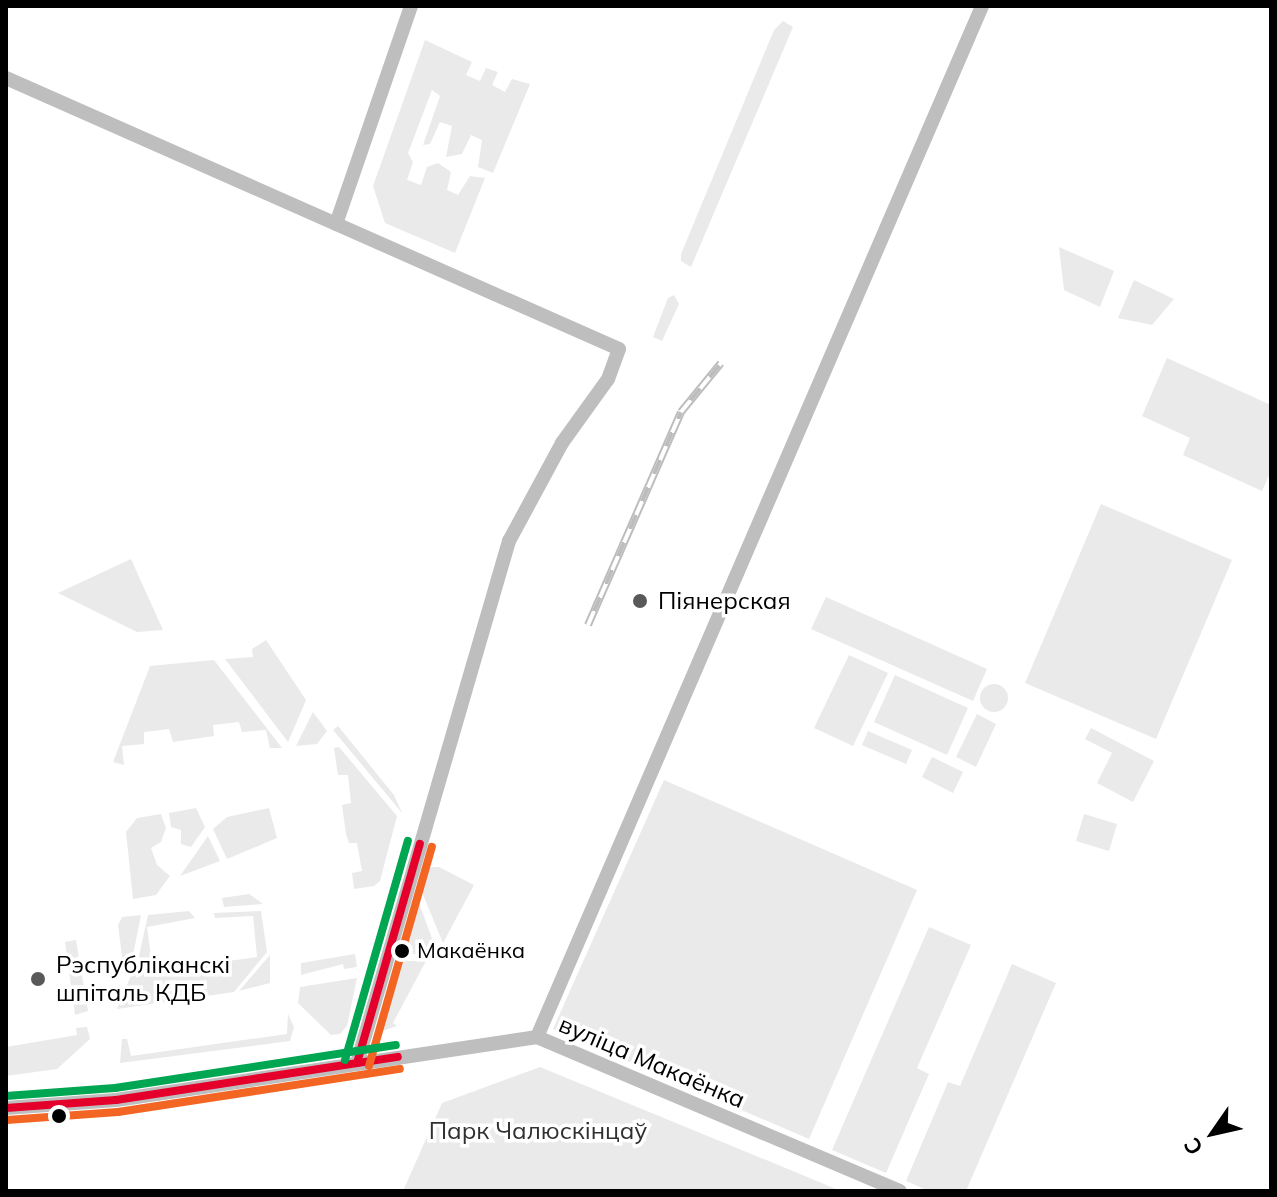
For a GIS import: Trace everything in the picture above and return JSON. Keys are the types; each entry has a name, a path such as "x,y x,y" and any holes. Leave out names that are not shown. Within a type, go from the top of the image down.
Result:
{"street":[{"path":"336,224 411,6"},
{"path":"537,1037 982,6"},
{"path":"6,78 619,349 608,379 562,443 509,541 357,1063"},
{"name":"вуліца Макаёнка","path":"6,1108 43,1106 537,1037 900,1191"},
{"name":"вуліца Макаёнка","path":"6,1116 43,1106"}],"green space":[{"path":"783,21 793,27 691,267 681,261 681,254 774,30"},
{"path":"425,40 472,62 466,75 480,81 486,68 498,72 492,85 505,92 512,79 530,84 493,173 478,167 482,140 471,135 462,154 446,157 452,126 440,122 430,144 423,145 440,96 432,90 408,153 413,162 407,180 421,185 427,167 438,163 451,172 447,190 458,195 470,176 485,178 455,253 385,223 373,186"},
{"path":"1059,247 1114,271 1100,307 1064,290"},
{"path":"1134,280 1174,299 1152,325 1118,318"},
{"path":"674,295 679,304 662,341 653,337 668,298"},
{"path":"1167,358 1271,405 1271,471 1262,491 1183,455 1190,438 1142,416"},
{"path":"1101,504 1232,560 1156,739 1025,683"},
{"path":"131,559 163,630 137,632 58,593"},
{"path":"826,597 987,669 973,701 811,629"},
{"path":"266,640 306,700 288,742 225,659 253,657 252,649"},
{"path":"849,655 888,673 853,746 814,728"},
{"path":"214,660 282,748 270,748 266,730 242,732 239,722 213,725 214,736 173,742 169,729 144,732 144,744 122,746 124,765 113,762 150,666"},
{"path":"895,675 968,708 947,755 874,722"},
{"path":"994,684 1004,688 1008,698 1004,708 994,712 984,708 980,698 984,688"},
{"path":"313,712 327,731 317,744 296,746"},
{"path":"977,714 996,724 976,767 956,757"},
{"path":"338,726 394,795 402,813 333,730"},
{"path":"1091,728 1154,761 1133,802 1097,783 1112,753 1085,739"},
{"path":"868,731 912,750 906,764 862,745"},
{"path":"339,747 397,816 380,881 374,886 354,889 352,873 362,871 357,843 349,843 346,834 342,805 351,803 348,775 338,775 334,748"},
{"path":"932,757 963,772 953,793 922,777"},
{"path":"664,780 917,890 809,1139 553,1029"},
{"path":"196,808 205,827 191,847 181,844 181,830 171,827 169,813"},
{"path":"269,808 277,838 227,859 213,829 227,817"},
{"path":"161,814 166,828 161,842 151,848 157,865 170,876 156,895 133,899 126,832 137,818"},
{"path":"1084,814 1117,824 1109,851 1076,841"},
{"path":"208,836 220,861 180,876"},
{"path":"426,867 439,867 474,885 443,943 421,890"},
{"path":"249,894 263,904 224,907 222,898"},
{"path":"419,903 434,944 429,954 404,954"},
{"path":"189,911 195,918 147,927 153,971 257,957 253,916 215,918 214,913 261,911 267,952 234,992 117,1009 139,956 148,915"},
{"path":"141,915 134,950 124,972 118,925 122,917"},
{"path":"929,927 971,945 917,1068 929,1074 886,1173 832,1150"},
{"path":"76,940 88,1011 75,1015 65,942"},
{"path":"355,954 357,967 344,969 343,964 301,975 301,963"},
{"path":"270,955 270,983 239,991"},
{"path":"402,961 426,961 393,1023 397,1026 382,1031"},
{"path":"1012,964 1056,983 966,1191 929,1191 906,1181 948,1082 960,1086"},
{"path":"357,978 347,1026 340,1034 331,1035 298,1003 300,987"},
{"path":"288,1014 294,1027 290,1041 120,1063 122,1039 127,1039 131,1056 287,1034"},
{"path":"87,1027 90,1039 57,1069 6,1076 6,1047 77,1035 76,1028"},
{"name":"Парк Чалюскінцаў","path":"540,1067 840,1191 403,1191 442,1103"}],"railway":[{"path":"588,625 681,412 721,363"}],"transit line":[{"path":"345,1060 408,841"},
{"path":"357,1063 420,844"},
{"path":"369,1066 432,847"},
{"path":"6,1096 115,1088 396,1045"},
{"path":"6,1108 116,1100 398,1057"},
{"path":"7,1120 118,1112 400,1069"}],"place":[{"name":"Піянерская","path":"640,601"},
{"name":"Макаёнка","path":"402,951"},
{"name":"Рэспубліканскі шпіталь КДБ","path":"38,979"}]}
